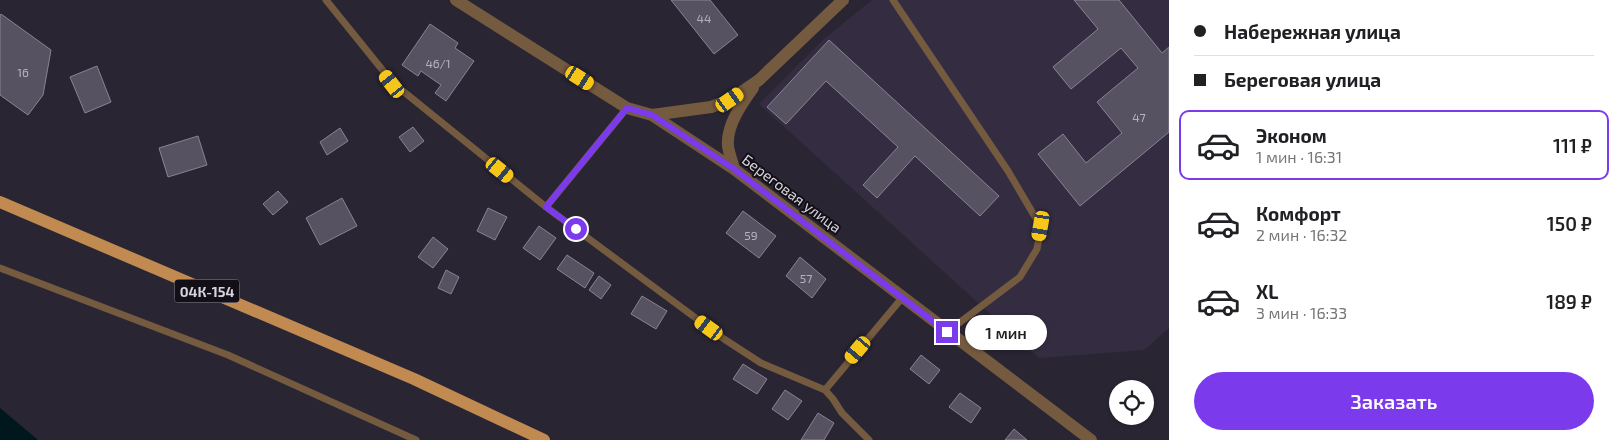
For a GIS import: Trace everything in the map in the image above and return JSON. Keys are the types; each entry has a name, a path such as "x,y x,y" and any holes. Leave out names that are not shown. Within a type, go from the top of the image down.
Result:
{"main road":[{"name":"04К-154","path":"0,202 414,379 544,440"}],"street":[{"name":"Береговая улица","path":"456,0 627,108 652,115 734,169 1090,440"},
{"path":"652,115 711,107 730,100 758,80 843,0"},
{"path":"734,169 728,144 732,124 739,109 758,80"}],"lane":[{"path":"326,0 392,84 546,207 724,339 761,363 825,390 833,398 842,413 869,440"},
{"path":"893,0 1008,171 1041,226 1037,249 1020,277 947,332"},
{"path":"546,207 627,108"},
{"path":"0,268 228,355 416,440"},
{"path":"825,390 902,298"}],"shaded area":[{"path":"872,0 1169,0 1169,328 1144,350 1039,358 759,104 824,39"}],"water":[{"path":"0,408 38,440 0,440"}],"building":[{"path":"671,0 710,0 738,35 714,54"},
{"path":"1074,0 1119,0 1162,53 1169,47 1169,132 1080,206 1038,154 1063,134 1086,163 1122,133 1097,102 1138,68 1121,48 1071,89 1053,67 1098,29"},
{"path":"1,14 51,50 43,95 28,115 0,95"},
{"path":"430,24 458,43 455,48 474,61 446,101 435,93 441,85 421,71 418,76 402,65"},
{"path":"829,40 999,196 980,216 915,156 877,198 863,185 898,147 826,81 786,124 767,107"},
{"path":"97,66 111,102 85,113 70,77"},
{"path":"413,127 424,141 410,152 399,137"},
{"path":"340,128 348,141 327,155 320,142"},
{"path":"198,136 207,165 168,177 159,148"},
{"path":"278,191 288,202 273,215 263,204"},
{"path":"342,198 357,226 320,245 306,218"},
{"path":"488,208 507,217 495,240 477,231"},
{"path":"743,211 776,236 759,258 726,233"},
{"path":"539,226 556,238 540,260 523,248"},
{"path":"433,237 448,249 433,268 418,257"},
{"path":"567,255 594,273 585,288 557,269"},
{"path":"800,257 826,279 812,298 786,276"},
{"path":"446,270 459,277 451,294 438,288"},
{"path":"599,276 611,285 601,299 589,290"},
{"path":"642,296 667,311 656,329 631,314"},
{"path":"921,355 940,370 929,384 910,369"},
{"path":"743,364 767,379 757,394 733,379"},
{"path":"785,390 802,401 788,420 772,409"},
{"path":"960,393 981,408 971,423 949,407"},
{"path":"818,413 834,423 824,440 801,440"},
{"path":"1014,429 1027,440 1005,440"}],"route":[{"path":"576,229 546,207 627,108 652,115 734,169 947,332"}]}
